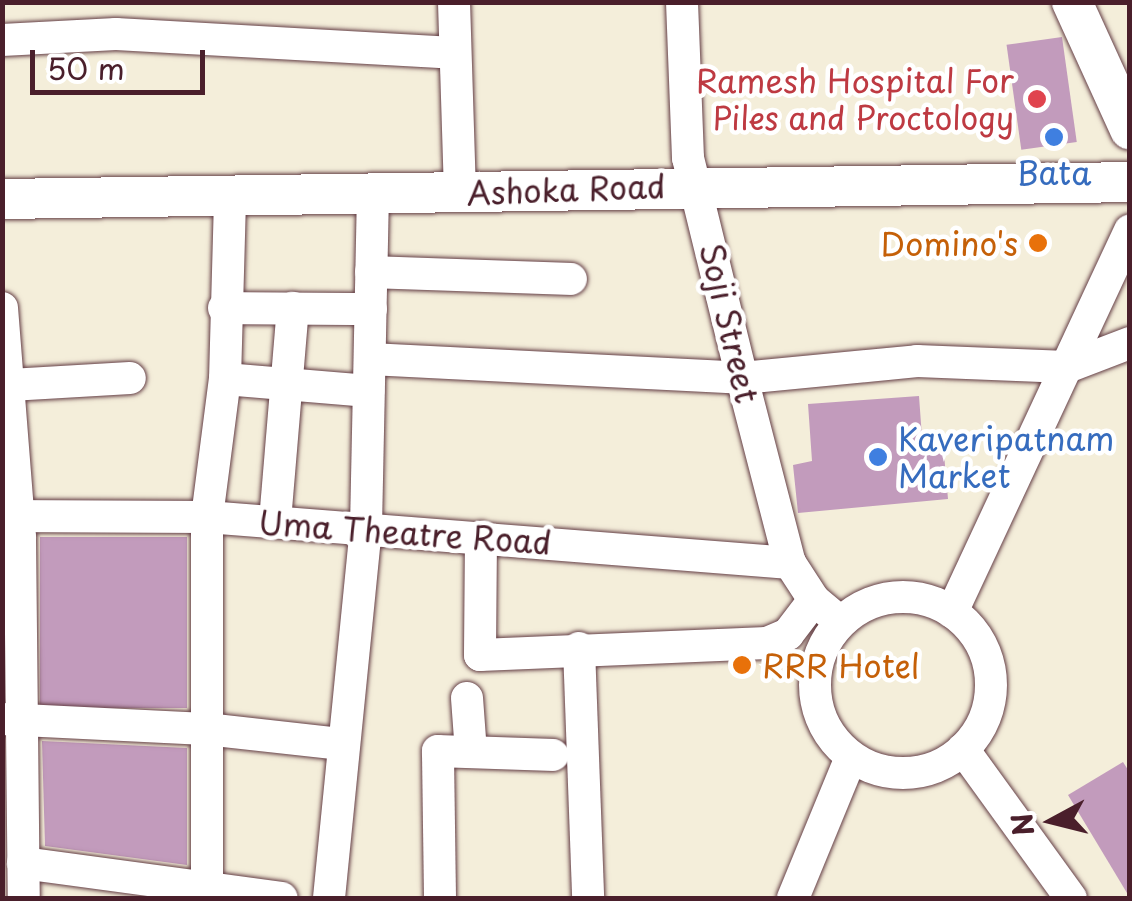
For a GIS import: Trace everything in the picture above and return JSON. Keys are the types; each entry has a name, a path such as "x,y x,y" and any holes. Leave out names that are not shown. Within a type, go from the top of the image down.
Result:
{"main road":[{"path":"1072,2 1121,87 1130,129"},
{"name":"Ashoka Road","path":"2,199 698,185 1130,182"}],"street":[{"path":"454,2 460,192"},
{"name":"Soji Street","path":"682,2 684,134 742,378 790,563 814,600 840,622"},
{"path":"2,40 116,34 453,53"},
{"path":"329,898 366,528 373,194"},
{"path":"207,893 207,517 225,379 230,196"},
{"path":"952,612 1130,230"},
{"path":"371,272 570,279"},
{"path":"224,308 371,309"},
{"path":"275,522 293,308"},
{"path":"3,320 10,385 12,720 24,898"},
{"path":"225,379 285,384 369,375 742,378 917,360 1067,368 1130,343"},
{"path":"10,385 130,378"},
{"name":"Uma Theatre Road","path":"11,515 207,517 790,563"},
{"path":"481,538 480,655 579,648 767,644 788,634 814,600"},
{"path":"894,597 924,599 952,612 971,630 990,678 979,728 964,749 921,772 873,769 852,757 830,736 817,708 815,677 823,647 840,622 894,597"},
{"path":"579,648 588,898"},
{"path":"467,698 471,752"},
{"path":"12,720 206,729 342,744"},
{"path":"964,749 1071,898"},
{"path":"440,898 438,750 552,755"},
{"path":"793,898 852,757"},
{"path":"23,863 207,893 282,898"}],"building":[{"path":"1062,37 1077,142 1021,150 1007,45"},
{"name":"Kaveripatnam Market","path":"919,396 923,451 944,454 948,499 798,513 793,465 812,461 808,404"},
{"path":"40,537 187,537 187,708 40,708"},
{"path":"42,741 187,748 187,865 45,846"},
{"path":"1123,762 1130,773 1130,898 1068,795"}],"place":[{"name":"Ramesh Hospital For Piles and Proctology","path":"1037,99"},
{"name":"Bata","path":"1054,137"},
{"name":"Domino's","path":"1038,243"},
{"name":"Kaveripatnam Market","path":"878,457"},
{"name":"RRR Hotel","path":"742,665"}]}
